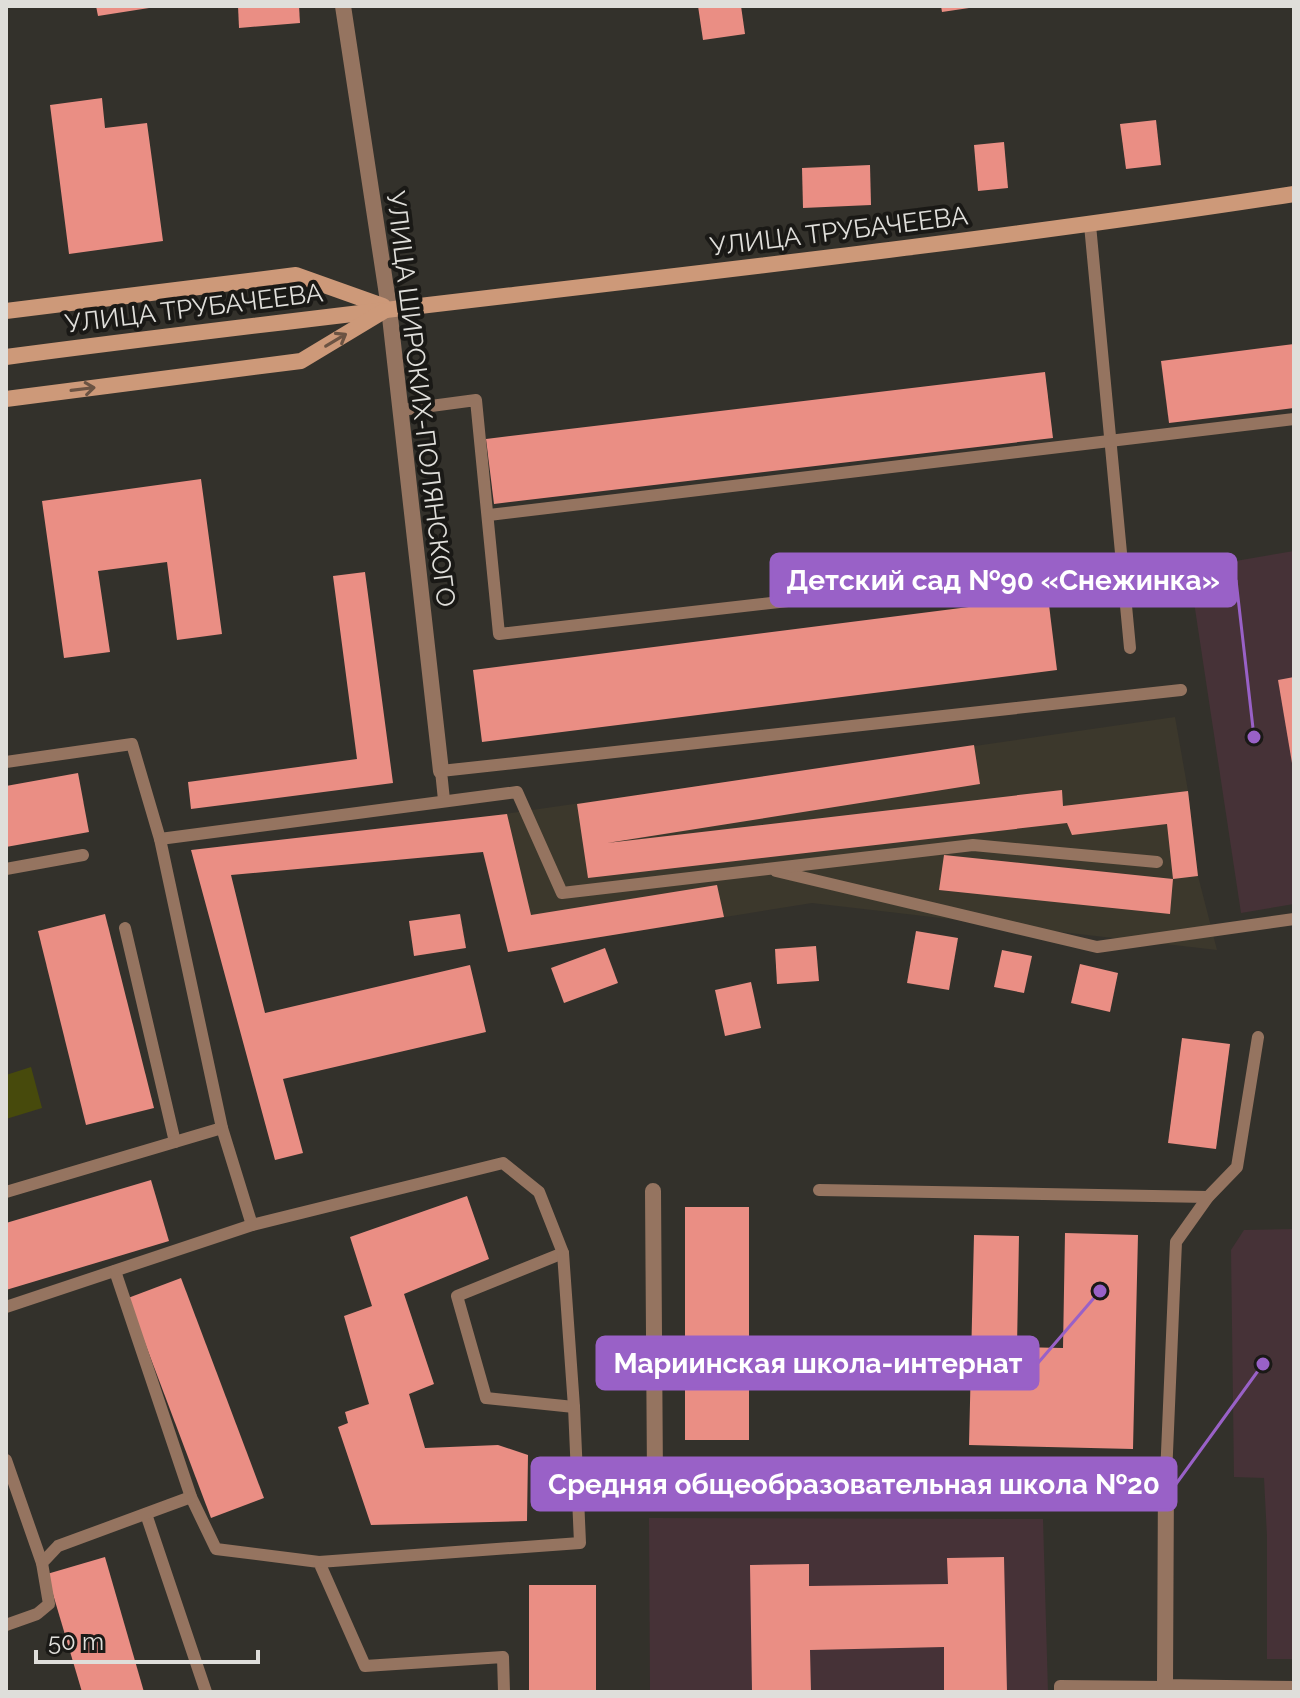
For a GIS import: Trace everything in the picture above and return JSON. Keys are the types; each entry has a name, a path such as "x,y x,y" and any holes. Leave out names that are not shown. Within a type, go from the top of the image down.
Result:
{"main road":[{"name":"УЛИЦА ТРУБАЧЕЕВА","path":"6,357 247,325 1090,225 1294,194"},
{"name":"УЛИЦА ТРУБАЧЕЕВА","path":"6,311 296,275 389,308"},
{"name":"УЛИЦА ТРУБАЧЕЕВА","path":"6,399 301,361 389,308"}],"street":[{"name":"УЛИЦА ШИРОКИХ-ПОЛЯНСКОГО","path":"343,6 389,308 441,771"},
{"path":"653,1191 655,1479 1166,1476 1165,1690 1294,1689"}],"lane":[{"path":"1090,225 1130,648"},
{"path":"401,410 476,400 499,634 1122,563"},
{"path":"489,515 1294,419"},
{"path":"441,771 1181,690"},
{"path":"6,762 132,744 160,839 222,1128 252,1225"},
{"name":"УЛИЦА ШИРОКИХ-ПОЛЯНСКОГО","path":"441,771 444,800"},
{"path":"160,839 517,792 562,893 973,845 1157,862"},
{"path":"6,869 83,855"},
{"path":"768,869 1097,947 1294,919"},
{"path":"125,928 175,1142"},
{"path":"1166,1476 1176,1242 1208,1197 1237,1167 1258,1037"},
{"path":"6,1192 222,1128"},
{"path":"6,1307 252,1225 503,1163 539,1192 563,1253 580,1543 319,1562 216,1549 191,1497 115,1271"},
{"path":"819,1190 1208,1197"},
{"path":"563,1253 457,1296 486,1398 574,1407"},
{"path":"6,1460 42,1563 49,1604 37,1614 6,1625"},
{"path":"42,1563 58,1546 191,1497"},
{"path":"146,1514 206,1692"},
{"path":"319,1562 365,1666 503,1657 504,1692"},
{"path":"1060,1692 1060,1686 1165,1690"}],"shaded area":[{"path":"1294,551 1294,904 1241,913 1189,569"},
{"path":"1175,717 1198,876 1217,950 812,903 508,952 477,818"},
{"path":"31,1067 42,1108 6,1119 6,1075"},
{"path":"1294,1229 1294,1659 1267,1659 1264,1478 1234,1477 1231,1250 1244,1230"},
{"path":"649,1518 1043,1519 1048,1692 650,1692"}],"building":[{"path":"96,6 149,6 149,8 98,16"},
{"path":"238,6 299,6 300,23 239,28"},
{"path":"698,6 741,6 745,34 703,40"},
{"path":"941,6 969,6 969,8 942,12"},
{"path":"102,98 105,128 147,123 163,241 69,254 50,105"},
{"path":"1156,120 1161,165 1126,169 1120,124"},
{"path":"1004,142 1008,188 978,191 974,145"},
{"path":"870,165 871,205 803,208 802,168"},
{"path":"1294,344 1294,408 1169,423 1161,361"},
{"path":"1045,372 1053,438 494,504 486,439"},
{"path":"201,479 222,634 177,640 167,562 98,571 110,652 64,658 42,501"},
{"path":"365,572 393,783 191,809 188,782 357,759 333,576"},
{"path":"1048,597 1057,670 482,742 473,670"},
{"path":"1294,677 1294,762 1292,763 1278,680"},
{"path":"974,745 980,784 607,843 1062,790 1063,806 1188,791 1198,876 1173,879 1167,824 1072,835 1067,823 588,878 577,804"},
{"path":"78,773 89,832 6,847 6,786"},
{"path":"507,814 531,915 717,885 724,917 508,952 483,852 231,875 265,1013 470,965 486,1032 283,1079 303,1153 275,1160 191,850"},
{"path":"944,855 1173,879 1170,914 939,890"},
{"path":"105,914 154,1108 86,1125 38,931"},
{"path":"460,914 466,948 414,956 409,921"},
{"path":"916,931 958,938 949,990 907,983"},
{"path":"816,946 819,981 777,984 775,949"},
{"path":"605,948 618,983 564,1003 551,968"},
{"path":"1002,950 1032,956 1024,993 994,987"},
{"path":"1080,964 1118,973 1110,1012 1071,1003"},
{"path":"751,982 761,1028 725,1036 715,990"},
{"path":"1182,1038 1230,1044 1216,1149 1168,1143"},
{"path":"151,1180 169,1241 6,1290 6,1223"},
{"path":"467,1196 489,1259 404,1294 434,1384 409,1394 425,1448 498,1445 528,1455 527,1521 371,1525 338,1427 348,1423 345,1412 369,1404 344,1316 372,1306 350,1237"},
{"path":"685,1207 749,1207 749,1440 685,1440"},
{"path":"1065,1233 1138,1235 1133,1449 969,1445 974,1235 1019,1236 1017,1347 1063,1348"},
{"path":"181,1278 264,1498 211,1518 128,1298"},
{"path":"105,1557 144,1692 82,1692 47,1574"},
{"path":"1004,1557 1007,1692 944,1692 944,1647 810,1650 811,1692 752,1692 750,1565 809,1564 809,1586 948,1584 947,1558"},
{"path":"529,1585 596,1585 596,1692 529,1692"}],"place":[{"name":"Детский сад №90 «Снежинка»","path":"1254,737"},
{"name":"Мариинская школа-интернат","path":"1100,1291"},
{"name":"Средняя общеобразовательная школа №20","path":"1263,1364"}]}
